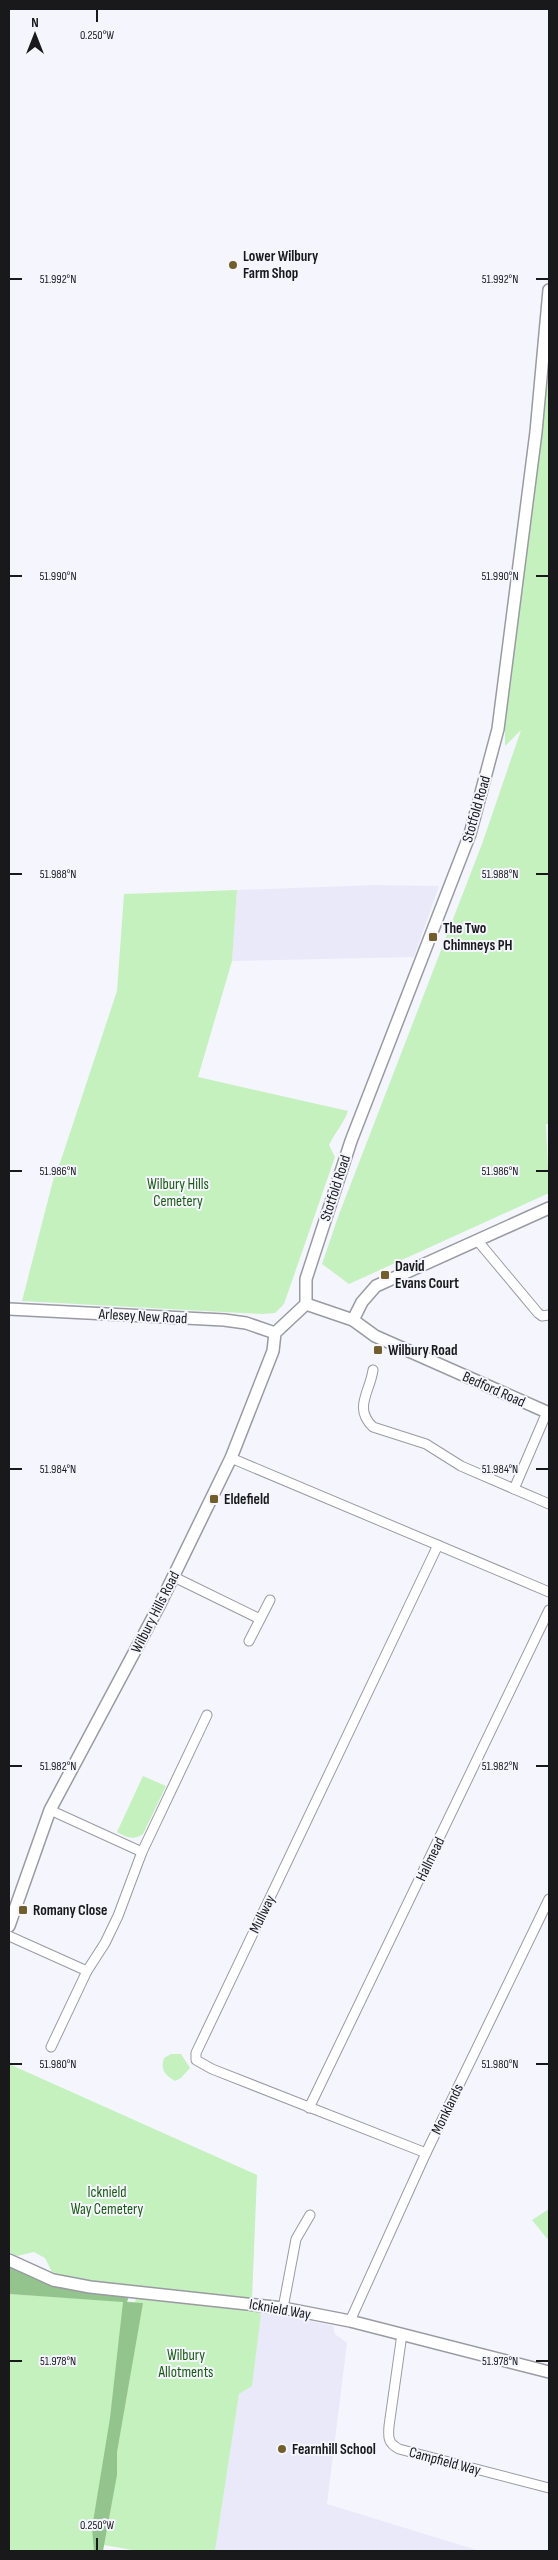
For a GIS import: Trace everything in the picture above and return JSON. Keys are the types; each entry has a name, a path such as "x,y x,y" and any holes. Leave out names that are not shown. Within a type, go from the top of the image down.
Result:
{"street":[{"name":"Stotfold Road","path":"306,1304 306,1279 351,1141 470,834 498,730 536,432 549,290"},
{"path":"353,1320 362,1302 376,1286 549,1208"},
{"path":"477,1240 538,1313 542,1316 549,1315"},
{"name":"Bedford Road","path":"306,1304 353,1320 374,1336 548,1412 514,1489"},
{"path":"275,1333 306,1304"},
{"name":"Arlesey New Road","path":"9,1309 224,1320 246,1323 275,1333"},
{"name":"Wilbury Hills Road","path":"9,1926 50,1810 174,1577 231,1458 273,1351 275,1333"},
{"path":"373,1370 362,1406 368,1423 373,1427 426,1444 461,1466 549,1504"},
{"path":"231,1458 549,1592"},
{"name":"Mullway","path":"426,2153 202,2065 196,2060 196,2053 438,1545"},
{"path":"174,1577 260,1619"},
{"path":"249,1641 270,1600"},
{"name":"Hallmead","path":"309,2108 549,1610"},
{"path":"51,2047 87,1971 105,1943 118,1916 142,1852 207,1715"},
{"path":"50,1810 142,1852"},
{"name":"Monklands","path":"350,2321 426,2153 549,1899"},
{"path":"9,1936 87,1971"},
{"path":"283,2308 296,2239 310,2215"},
{"name":"Icknield Way","path":"9,2260 53,2280 90,2287 283,2308 350,2321 549,2372"},
{"name":"Campfield Way","path":"402,2334 389,2426 388,2438 392,2445 399,2449 549,2488"}],"shaded area":[{"path":"375,885 439,886 414,957 232,961 237,890"},
{"name":"Fearnhill School","path":"261,2311 333,2326 335,2334 347,2343 327,2504 480,2551 215,2551 239,2394 252,2386"}],"green space":[{"path":"549,352 549,1124 546,1124 549,1193 349,1284 322,1264 338,1217 482,844 521,730 505,746 505,719"},
{"name":"Wilbury Hills Cemetery","path":"237,890 232,961 198,1077 348,1111 329,1145 335,1157 284,1304 275,1313 262,1314 22,1301 56,1169 60,1163 117,991 124,894"},
{"path":"143,1776 166,1786 143,1834 130,1837 117,1832"},
{"path":"171,2054 181,2054 190,2068 181,2078 175,2081 168,2077 163,2069 164,2058"},
{"name":"Icknield Way Cemetery","path":"9,2064 257,2175 252,2299 91,2283 52,2272 45,2258 34,2252 17,2256 9,2252"},
{"path":"549,2209 549,2241 532,2220"},
{"path":"9,2263 130,2293 127,2302 143,2303 117,2452 117,2475 103,2551 94,2551 92,2528 110,2418 123,2302 9,2294"},
{"name":"Wilbury Allotments","path":"9,2294 135,2302 137,2294 251,2307 261,2314 252,2386 239,2394 215,2551 138,2551 98,2544 98,2551 9,2551"}],"place":[{"name":"Lower Wilbury Farm Shop","path":"233,265"},
{"name":"The Two Chimneys PH","path":"433,937"},
{"name":"David Evans Court","path":"385,1275"},
{"name":"Wilbury Road","path":"378,1350"},
{"name":"Eldefield","path":"214,1499"},
{"name":"Romany Close","path":"23,1910"},
{"name":"Fearnhill School","path":"282,2449"}]}
